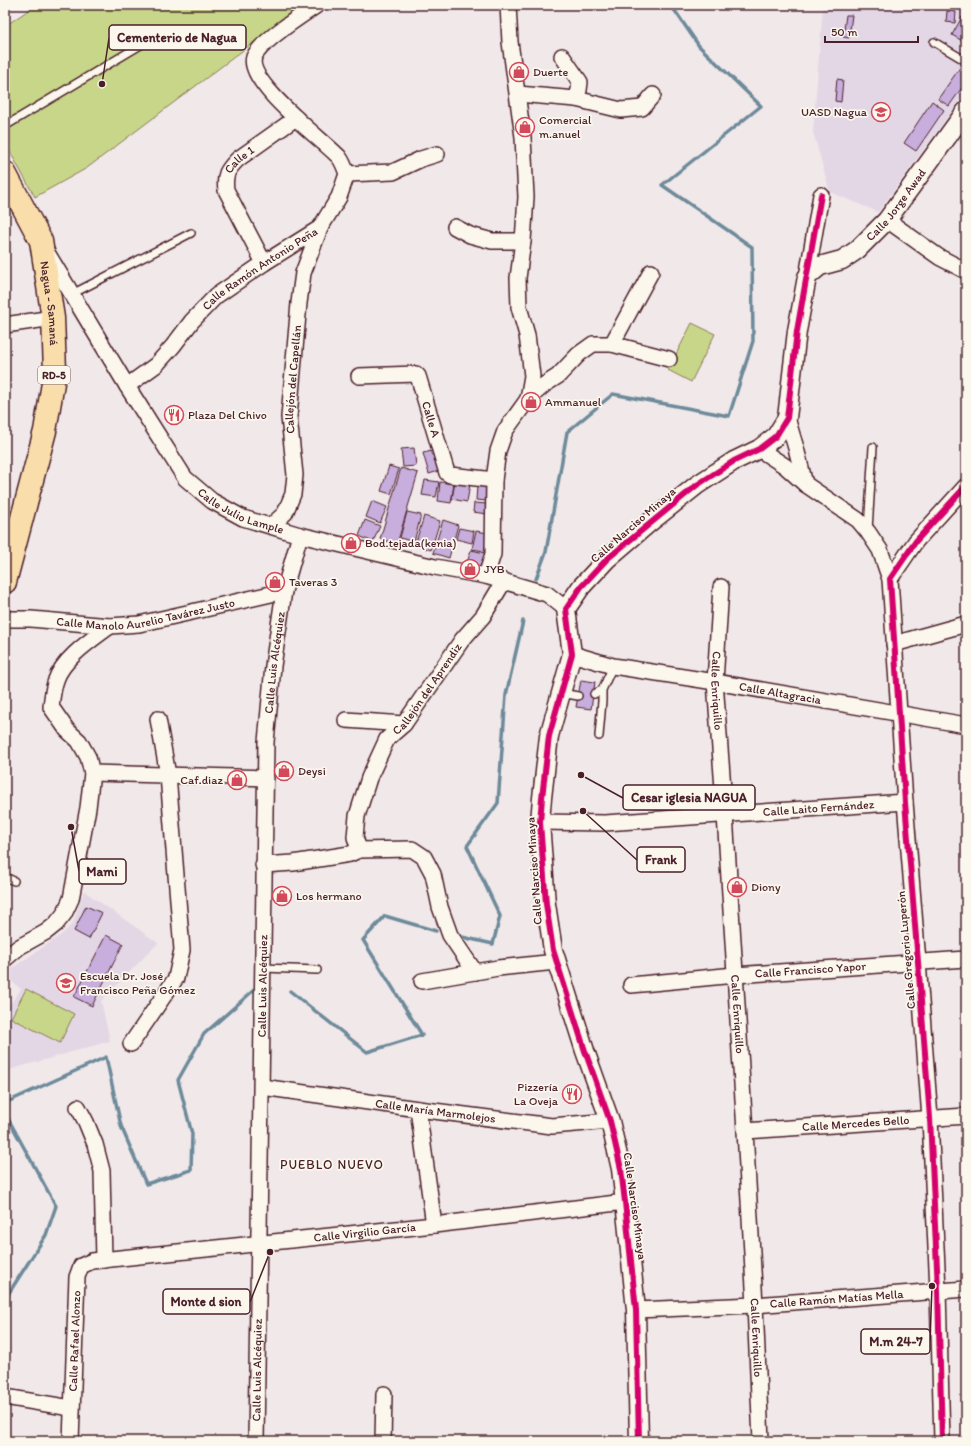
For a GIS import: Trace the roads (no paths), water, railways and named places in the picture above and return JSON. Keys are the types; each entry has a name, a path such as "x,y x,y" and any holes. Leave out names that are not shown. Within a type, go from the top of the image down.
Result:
{"main road":[{"name":"Nagua - Samaná","path":"5,173 41,241 53,318 55,371 45,431 6,572"}],"street":[{"path":"318,5 267,40 254,58 254,67 262,84 296,118 340,158 348,174 393,172 421,159 437,154"},
{"path":"508,5 510,42 523,137 526,197 523,241 518,278 519,307 527,335 532,376 528,399"},
{"path":"562,56 580,82 576,99"},
{"path":"518,94 576,99 621,110 642,108 653,95"},
{"name":"Calle Jorge Awad","path":"807,277 820,266 842,260 857,250 887,220 966,111"},
{"name":"Calle 1","path":"264,263 226,190 225,177 231,166 238,159 296,118"},
{"name":"Calle Ramón Antonio Peña","path":"127,386 156,364 173,346 192,321 216,296 264,263 320,228 340,197 348,174"},
{"path":"807,277 821,195"},
{"path":"887,220 939,257 966,271"},
{"name":"Callejón del Capellán","path":"271,526 285,513 293,494 295,475 289,417 299,303 303,273 320,228"},
{"path":"455,228 470,235 492,241 523,241"},
{"name":"Calle Julio Lample","path":"41,241 127,386 185,478 212,501 244,518 300,535 435,568 486,576 547,594 566,609"},
{"path":"612,344 651,272"},
{"name":"Calle Narciso Minaya","path":"639,1441 636,1310 626,1202 621,1169 610,1121 556,962 546,904 540,822 549,736 570,694 572,654 566,609 581,587 607,559 649,524 697,485 734,461 759,449 776,436 787,418 797,331 807,277"},
{"path":"5,325 53,318"},
{"path":"486,576 493,554 494,480 498,451 505,431 528,399 544,385 558,376 579,354 593,344 612,344 669,359"},
{"name":"Calle A","path":"359,376 416,374 418,376 446,473 450,475 494,480"},
{"path":"787,418 805,484"},
{"name":"Calle Gregorio Luperón","path":"759,449 785,466 805,484 858,520 880,550 890,579 898,713 930,1118 938,1290 942,1441"},
{"path":"890,579 916,541 966,486"},
{"name":"Calle Luis Alcéquiez","path":"256,1441 266,742 271,689 284,591 300,535"},
{"name":"Callejón del Aprendiz","path":"359,850 355,837 357,816 369,778 387,739 404,724 462,640 483,616 504,581"},
{"name":"Calle Enriquillo","path":"721,587 714,682 725,815 745,1131 761,1441"},
{"name":"Calle Manolo Aurelio Tavárez Justo","path":"5,619 31,619 110,626 139,624 284,591"},
{"path":"894,644 966,624"},
{"path":"5,958 19,947 46,932 56,924 64,914 71,899 88,808 92,773 88,757 80,741 67,730 51,707 56,680 60,672 70,659 87,643 110,626"},
{"name":"Calle Altagracia","path":"572,654 613,666 966,725"},
{"path":"131,1044 176,978 182,950 168,775 158,719"},
{"path":"346,720 404,724"},
{"path":"92,773 266,778"},
{"name":"Calle Laito Fernández","path":"540,822 605,823 905,802"},
{"path":"264,865 293,863 350,854 359,850 412,849 424,857 433,874 440,907 450,935 475,972"},
{"name":"Calle Francisco Yapor","path":"631,985 735,975 966,959"},
{"path":"422,981 498,968 556,962"},
{"name":"Calle María Marmolejos","path":"262,1087 552,1126 610,1121"},
{"path":"78,1107 95,1144 102,1171 104,1260"},
{"path":"418,1109 434,1225"},
{"name":"Calle Mercedes Bello","path":"745,1131 966,1116"},
{"name":"Calle Virgilio García","path":"104,1260 434,1225 626,1202"},
{"name":"Calle Rafael Alonzo","path":"71,1441 71,1408 77,1277 81,1266 104,1260"},
{"name":"Calle Ramón Matías Mella","path":"636,1310 755,1305 966,1289"},
{"path":"383,1441 384,1394"},
{"path":"5,1397 71,1408"}],"lane":[{"path":"5,126 149,40"},
{"path":"934,42 966,61"},
{"path":"72,294 191,233"},
{"path":"868,532 872,447"},
{"path":"599,736 602,690 613,666"},
{"path":"594,694 602,690"},
{"path":"5,877 14,881"},
{"path":"263,968 317,970"}],"waterway":[{"path":"536,579 546,552 567,432 613,394 729,416 753,341 752,247 662,185 761,106 699,46 671,5"},
{"path":"462,937 493,944 500,916 467,846 498,803 506,695 523,621"},
{"path":"290,991 367,1052 422,1035 363,940 385,916 436,931"},
{"path":"5,1103 106,1057 121,1126 146,1184 191,1170 192,1134 178,1080 204,1034 255,989"},
{"path":"5,1113 56,1206 46,1235 5,1299"}],"place":[{"name":"Duerte","path":"519,72"},
{"name":"Cementerio de Nagua","path":"102,84"},
{"name":"UASD Nagua","path":"881,112"},
{"name":"Comercial m.anuel","path":"525,127"},
{"name":"Ammanuel","path":"531,402"},
{"name":"Plaza Del Chivo","path":"174,415"},
{"name":"Bod.tejada(kenia)","path":"351,543"},
{"name":"JYB","path":"470,569"},
{"name":"Taveras 3","path":"275,582"},
{"name":"Deysi","path":"284,771"},
{"name":"Cesar iglesia NAGUA","path":"581,775"},
{"name":"Caf.diaz","path":"237,780"},
{"name":"Frank","path":"583,811"},
{"name":"Mami","path":"71,827"},
{"name":"Diony","path":"737,887"},
{"name":"Los hermano","path":"282,896"},
{"name":"Escuela Dr. José Francisco Peña Gómez","path":"66,983"},
{"name":"Pizzería La Oveja","path":"572,1094"},
{"name":"Monte d sion","path":"270,1252"},
{"name":"M.m 24-7","path":"932,1286"}],"district":[{"name":"PUEBLO NUEVO","path":"332,1164"}]}
